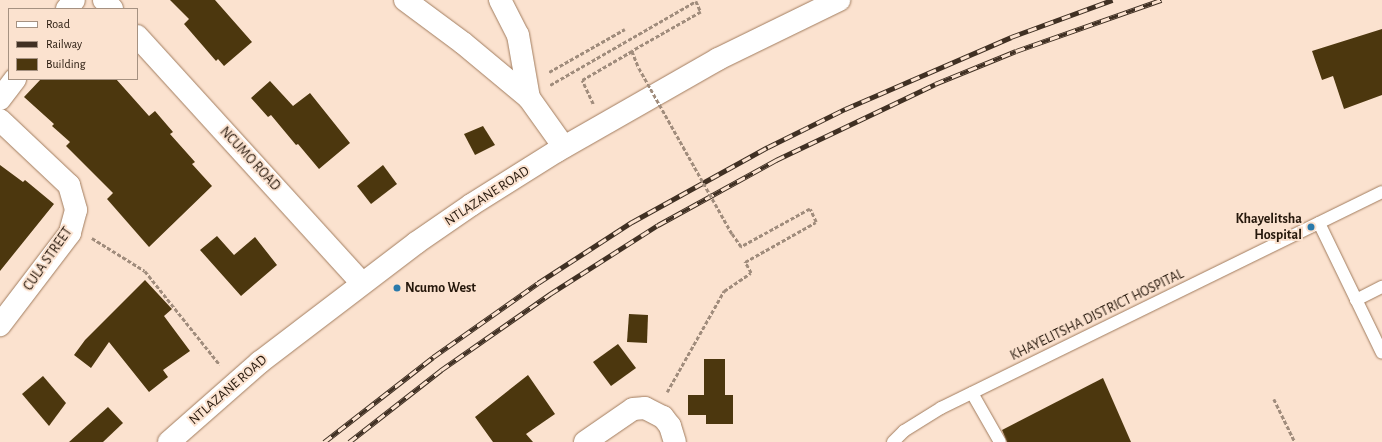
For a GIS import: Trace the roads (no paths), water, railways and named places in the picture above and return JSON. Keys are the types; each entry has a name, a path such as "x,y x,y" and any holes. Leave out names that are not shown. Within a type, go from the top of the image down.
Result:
{"street":[{"path":"68,8 74,0"},
{"path":"104,0 111,8"},
{"path":"405,0 463,44 529,98 564,147"},
{"path":"500,0 518,35 529,98"},
{"name":"NTLAZANE ROAD","path":"169,442 260,362 362,283 471,205 564,147 718,58 839,0"},
{"name":"NCUMO ROAD","path":"138,37 362,283"},
{"path":"0,99 14,80"},
{"name":"CULA STREET","path":"0,120 68,185 76,210 73,226 0,325"},
{"path":"585,442 633,409 644,408 656,412 670,426 675,442"}],"lane":[{"name":"KHAYELITSHA DISTRICT HOSPITAL","path":"893,442 904,431 972,393 1382,192"},
{"path":"1319,224 1382,353"},
{"path":"1356,300 1382,287"},
{"path":"972,393 1000,442"}],"railway":[{"path":"324,442 433,357 538,283 632,222 768,147 845,109 1011,37 1112,0"},
{"path":"349,442 441,370 550,294 658,225 776,160 935,84 1016,51 1161,0"}],"place":[{"name":"Khayelitsha Hospital","path":"1311,227"},
{"name":"Ncumo West","path":"397,288"}]}
